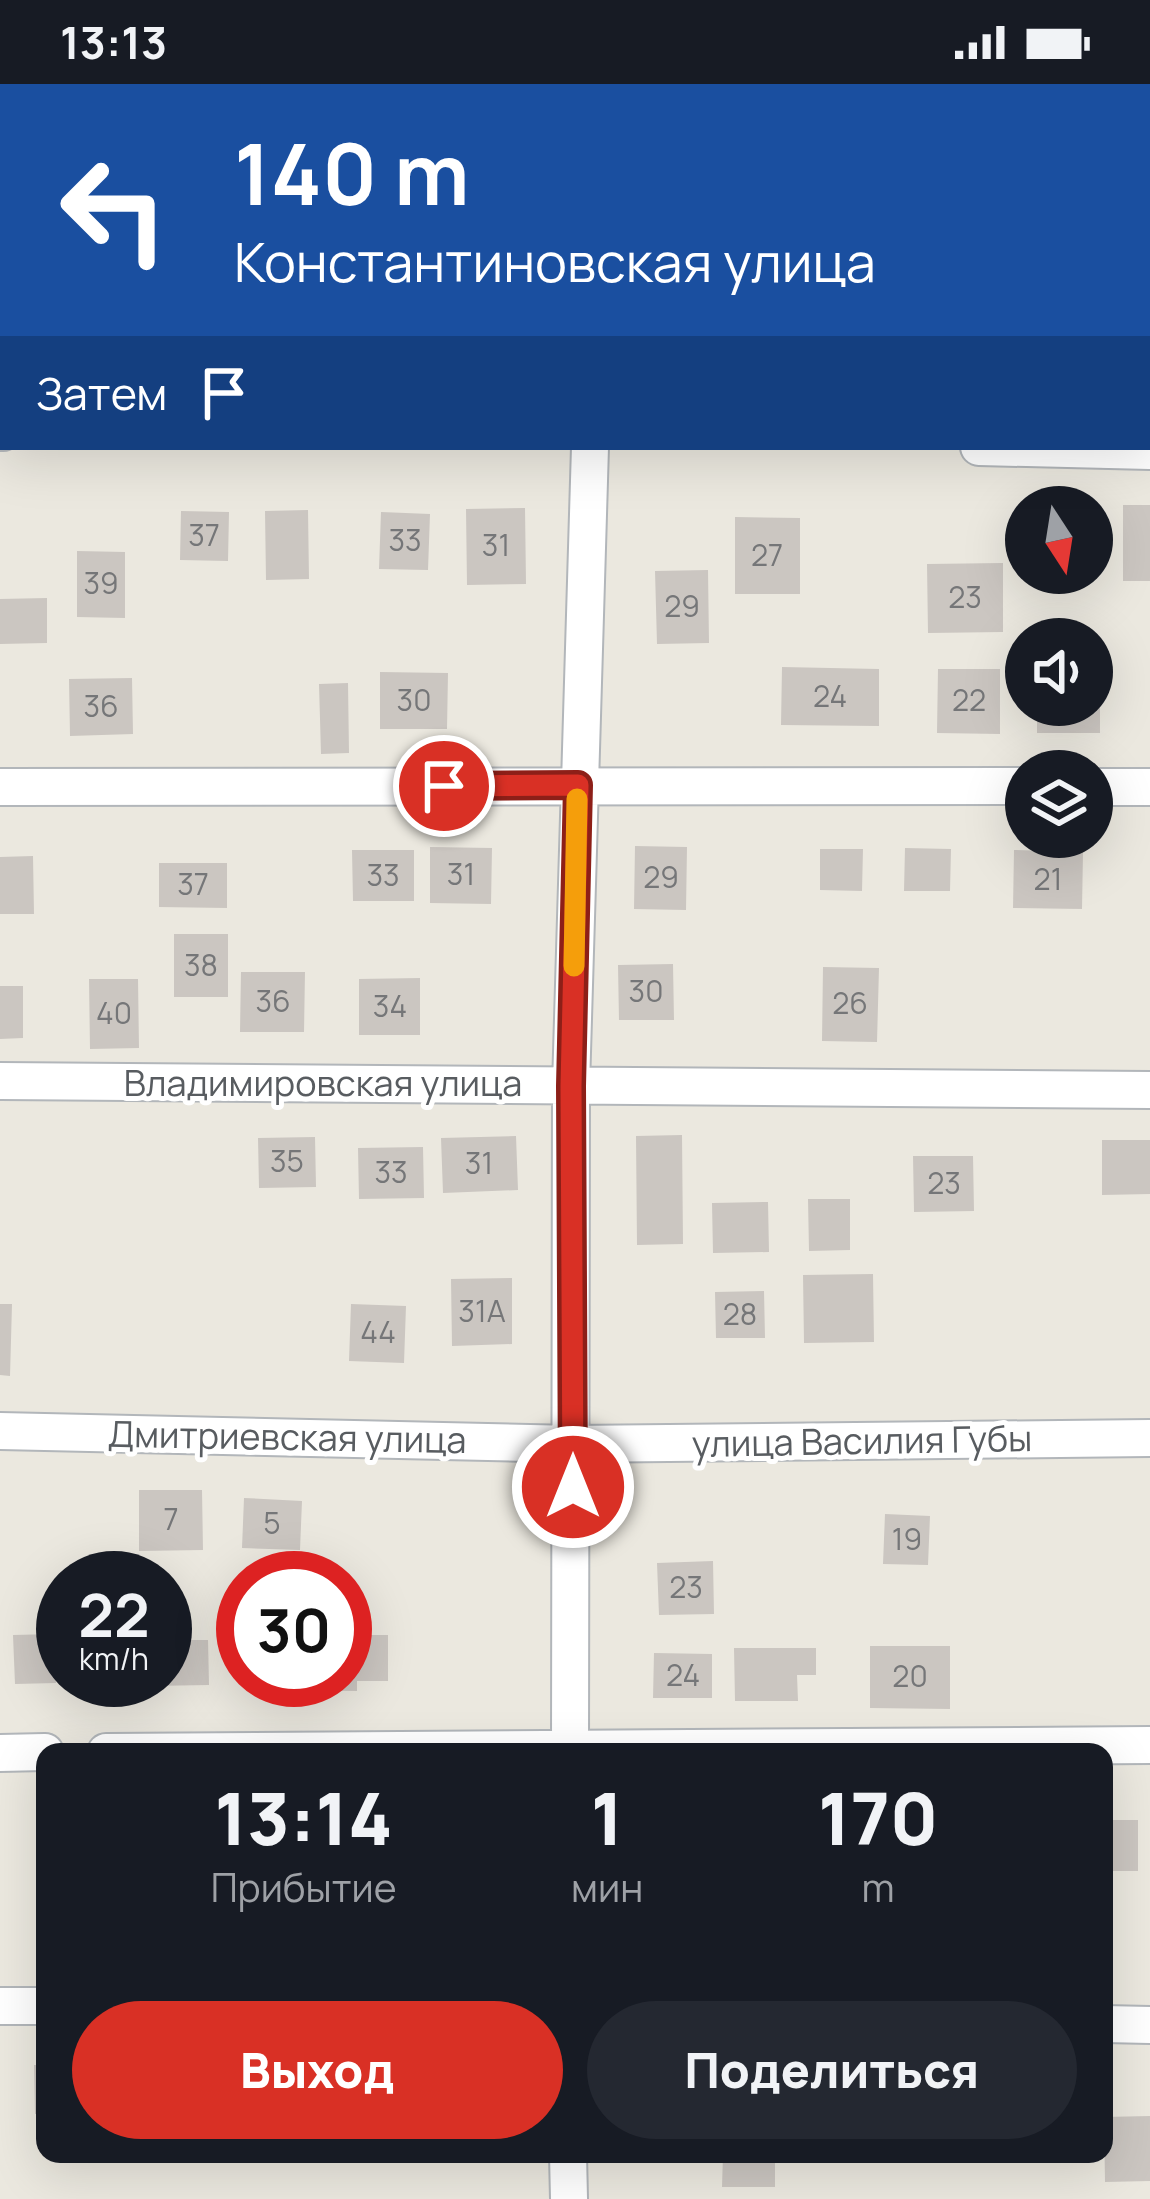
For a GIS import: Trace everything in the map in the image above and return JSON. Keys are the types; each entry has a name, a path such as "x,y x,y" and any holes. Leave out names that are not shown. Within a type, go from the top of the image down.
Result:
{"street":[{"path":"570,1743 571,1086 590,450"},
{"path":"1082,450 1150,452"},
{"path":"0,787 1005,786"},
{"path":"1113,787 1150,787"},
{"name":"Владимировская улица","path":"0,1081 1150,1090"},
{"name":"Дмитриевская улица","path":"0,1431 573,1444"},
{"name":"улица Василия Губы","path":"573,1444 1150,1438"},
{"path":"1113,1745 1150,1745"},
{"path":"0,1753 36,1752"},
{"path":"0,2006 36,2006"},
{"path":"1113,2024 1150,2025"},
{"path":"568,2163 569,2199"}],"building":[{"path":"1123,505 1150,505 1150,581 1123,581"},
{"path":"525,508 526,584 467,585 466,509"},
{"path":"308,510 309,579 266,580 265,511"},
{"path":"181,511 229,512 228,561 180,560"},
{"path":"381,512 430,514 428,570 379,569"},
{"path":"735,517 800,518 800,594 735,594"},
{"path":"77,551 125,552 125,618 77,617"},
{"path":"1003,563 1003,632 928,633 927,564"},
{"path":"708,570 709,643 657,644 655,571"},
{"path":"47,598 47,643 0,644 0,599"},
{"path":"782,667 879,669 879,726 781,725"},
{"path":"938,669 1000,669 1000,734 937,733"},
{"path":"380,672 448,673 447,729 380,729"},
{"path":"132,678 133,734 70,736 69,679"},
{"path":"348,683 349,753 321,754 319,684"},
{"path":"1037,726 1100,726 1100,733 1037,733"},
{"path":"635,846 687,847 686,910 634,909"},
{"path":"430,847 492,848 491,904 430,903"},
{"path":"905,848 951,849 950,891 904,891"},
{"path":"820,849 863,849 862,891 820,890"},
{"path":"352,850 414,850 414,901 353,901"},
{"path":"33,856 34,914 0,914 0,857"},
{"path":"1014,858 1083,858 1082,909 1013,908"},
{"path":"159,863 227,863 227,908 159,907"},
{"path":"174,934 228,934 228,997 174,997"},
{"path":"673,964 674,1020 619,1020 618,965"},
{"path":"823,967 879,968 877,1042 822,1041"},
{"path":"241,972 305,972 304,1032 240,1032"},
{"path":"420,978 420,1035 359,1035 359,979"},
{"path":"89,979 138,979 139,1048 90,1049"},
{"path":"0,986 23,986 23,1038 0,1039"},
{"path":"682,1135 683,1244 637,1245 636,1136"},
{"path":"516,1136 518,1190 443,1193 441,1138"},
{"path":"315,1137 316,1187 259,1188 258,1138"},
{"path":"1102,1140 1150,1140 1150,1194 1102,1195"},
{"path":"423,1147 424,1198 359,1199 358,1148"},
{"path":"913,1156 973,1156 974,1211 914,1212"},
{"path":"808,1199 850,1199 850,1250 809,1251"},
{"path":"768,1202 769,1252 713,1253 712,1203"},
{"path":"873,1274 874,1342 804,1343 803,1275"},
{"path":"512,1278 512,1344 452,1346 451,1279"},
{"path":"764,1291 765,1338 716,1338 715,1292"},
{"path":"0,1304 12,1304 10,1376 0,1375"},
{"path":"351,1304 406,1306 404,1363 349,1361"},
{"path":"139,1490 202,1490 203,1550 139,1551"},
{"path":"244,1498 302,1501 300,1550 242,1548"},
{"path":"885,1514 930,1516 928,1565 883,1564"},
{"path":"713,1561 714,1614 659,1615 657,1563"},
{"path":"36,1634 36,1683 15,1684 13,1635"},
{"path":"372,1635 388,1635 388,1681 372,1681"},
{"path":"192,1640 208,1640 209,1685 192,1685"},
{"path":"870,1646 950,1646 950,1709 870,1708"},
{"path":"734,1648 816,1648 816,1675 797,1675 798,1701 735,1701"},
{"path":"654,1653 712,1654 712,1698 653,1698"},
{"path":"1113,1820 1138,1820 1138,1871 1113,1871"},
{"path":"1150,2116 1150,2181 1105,2182 1105,2163 1113,2163 1113,2117"},
{"path":"723,2163 775,2163 775,2187 722,2187"}],"slow traffic":[{"path":"574,966 577,799"}],"route":[{"path":"444,786 578,785 571,1086 573,1487"}]}
